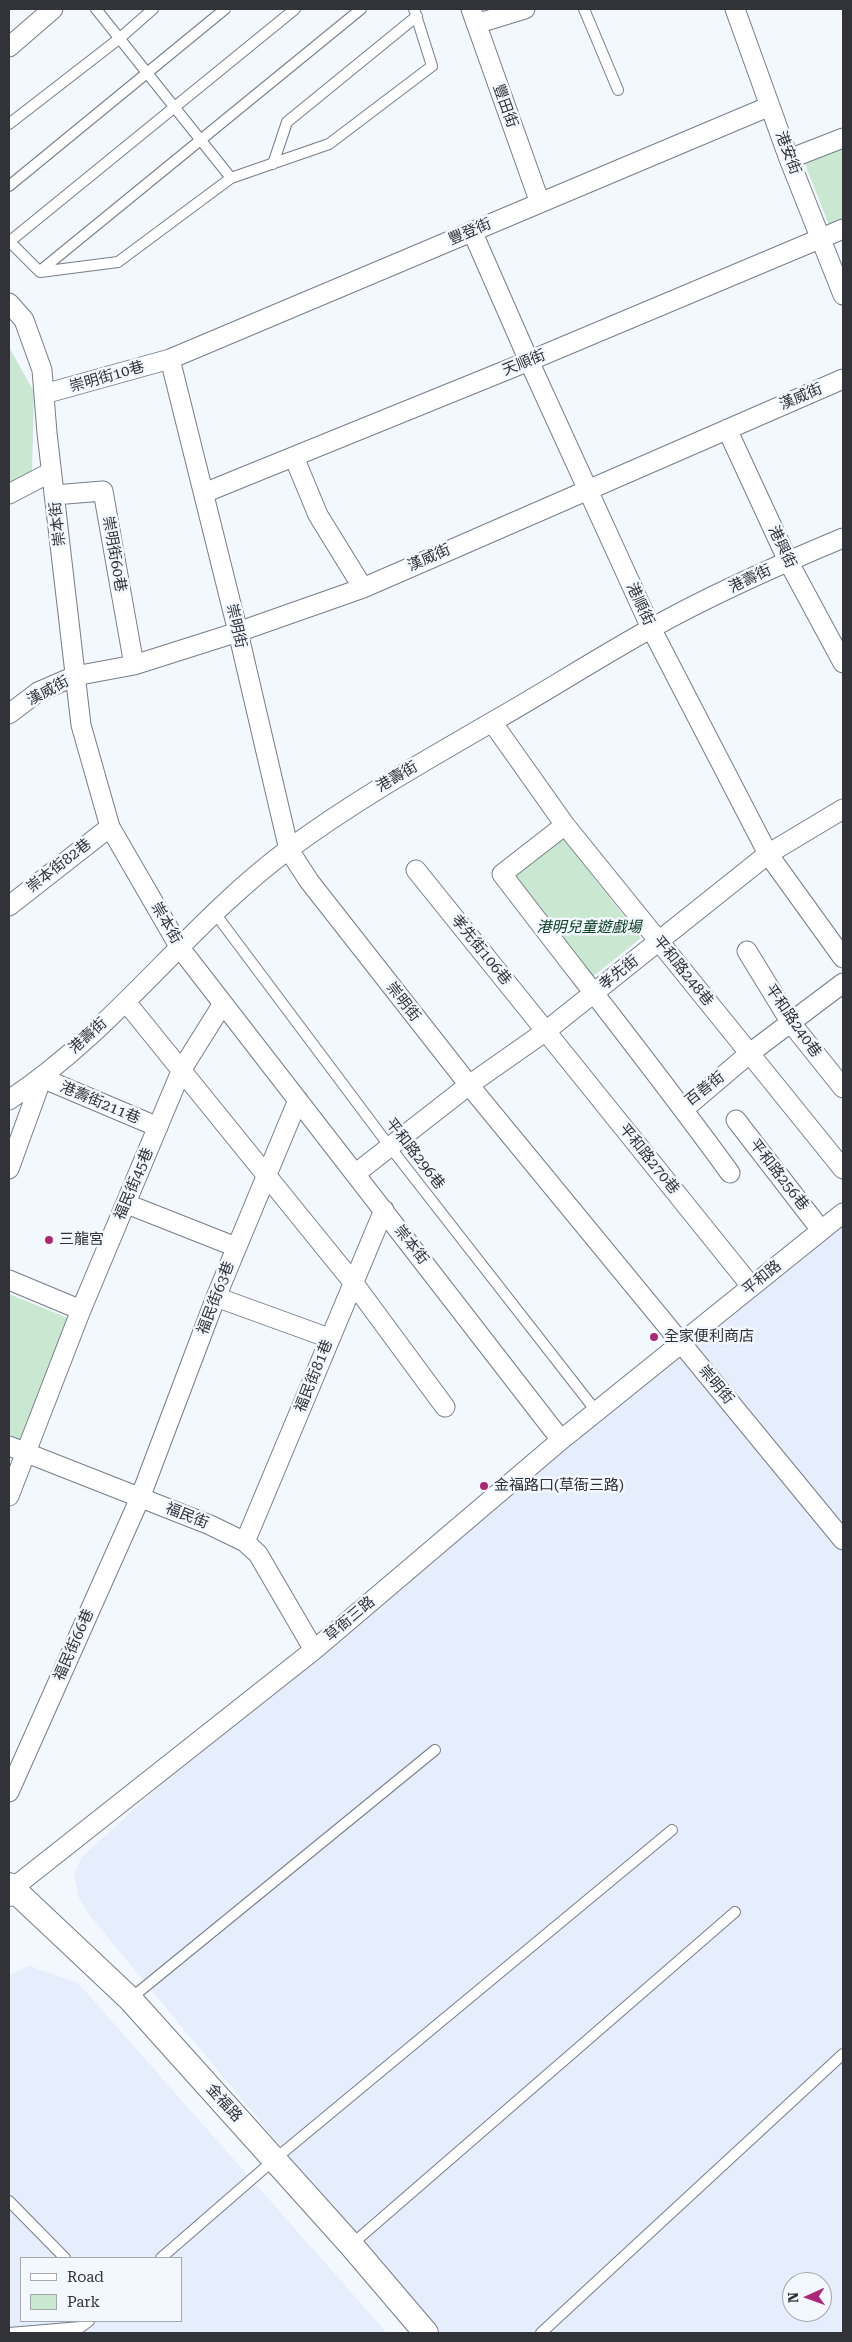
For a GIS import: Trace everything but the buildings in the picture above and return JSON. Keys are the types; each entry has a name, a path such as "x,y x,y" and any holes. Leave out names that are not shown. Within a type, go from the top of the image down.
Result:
{"street":[{"path":"9,47 53,9"},
{"path":"473,16 524,9"},
{"name":"港安街","path":"735,9 770,106 843,295"},
{"name":"豐田街","path":"473,16 540,202"},
{"name":"豐登街","path":"170,359 770,106"},
{"path":"790,158 843,138"},
{"name":"天順街","path":"204,494 529,361 843,229"},
{"name":"港順街","path":"472,231 651,628 768,854 843,958"},
{"name":"崇本街","path":"9,303 24,320 42,370 51,472 81,725 110,827 180,948 222,1005 384,1210 561,1440"},
{"name":"崇明街10巷","path":"44,394 170,359"},
{"name":"崇明街","path":"170,359 238,632 289,850 308,881 468,1085 843,1540"},
{"name":"漢威街","path":"9,714 38,692 75,676 134,665 238,632 363,588 843,379"},
{"name":"港興街","path":"727,429 788,561 843,663"},
{"path":"294,457 318,515 363,588"},
{"path":"9,494 51,472"},
{"name":"崇明街60巷","path":"54,494 103,491 134,665"},
{"name":"港壽街","path":"9,1100 42,1078 126,1002 214,912 289,850 390,781 651,628 788,561 843,538"},
{"name":"平和路248巷","path":"492,722 565,825 843,1169"},
{"name":"孝先街","path":"355,1174 468,1085 546,1031 768,854 843,809"},
{"name":"百善街","path":"565,825 502,874 592,994 684,1109 750,1053 843,982"},
{"name":"崇本街82巷","path":"9,906 110,827"},
{"name":"孝先街106巷","path":"416,870 546,1031"},
{"name":"平和路240巷","path":"747,950 791,1023 843,1088"},
{"path":"126,1002 352,1282 445,1408"},
{"name":"福民街45巷","path":"9,1496 81,1310 182,1069 222,1005"},
{"name":"平和路270巷","path":"546,1031 751,1286"},
{"path":"9,1169 42,1078"},
{"name":"港壽街211巷","path":"42,1078 158,1127"},
{"name":"福民街63巷","path":"140,1498 236,1247 298,1100"},
{"path":"684,1109 730,1173"},
{"name":"平和路256巷","path":"736,1120 822,1230"},
{"path":"127,1204 236,1247"},
{"name":"福民街81巷","path":"245,1542 352,1282 384,1210"},
{"name":"平和路","path":"680,1342 843,1213"},
{"path":"9,1280 81,1310"},
{"path":"216,1298 329,1338"},
{"name":"草衙三路","path":"10,1890 314,1650 561,1440 680,1342"},
{"name":"福民街","path":"9,1446 210,1525 245,1542 258,1554 314,1650"},
{"name":"福民街66巷","path":"9,1792 16,1754 140,1498"},
{"name":"金福路","path":"10,1890 130,1998 351,2244 426,2333"}],"lane":[{"path":"96,9 231,178"},
{"path":"9,124 120,38 153,9"},
{"path":"9,186 225,9"},
{"path":"40,272 9,241 295,9"},
{"path":"40,272 360,9"},
{"path":"584,9 618,90"},
{"path":"40,272 118,262 231,178 273,164 329,144 432,66 415,12 286,122 273,164"},
{"name":"平和路296巷","path":"214,912 390,1147 596,1411"},
{"path":"130,1998 435,1750"},
{"path":"162,2257 275,2160 672,1830"},
{"path":"351,2244 734,1912"},
{"path":"541,2333 843,2054"},
{"path":"9,2201 65,2257"},
{"path":"9,2333 86,2327"}],"shaded area":[{"path":"843,1213 843,2333 435,2333 91,1917 79,1898 74,1875 81,1858 324,1636"},
{"path":"29,1966 78,1983 387,2333 9,2333 9,1975"}],"green space":[{"path":"843,143 843,226 831,230 803,159"},
{"path":"9,347 34,392 32,472 9,485"},
{"name":"港明兒童遊戲場","path":"559,833 641,938 586,982 505,877"},
{"path":"9,1294 73,1320 24,1445 9,1439"}],"place":[{"name":"三龍宮","path":"49,1240"},
{"name":"全家便利商店","path":"654,1337"},
{"name":"金福路口(草衙三路)","path":"484,1486"}]}
